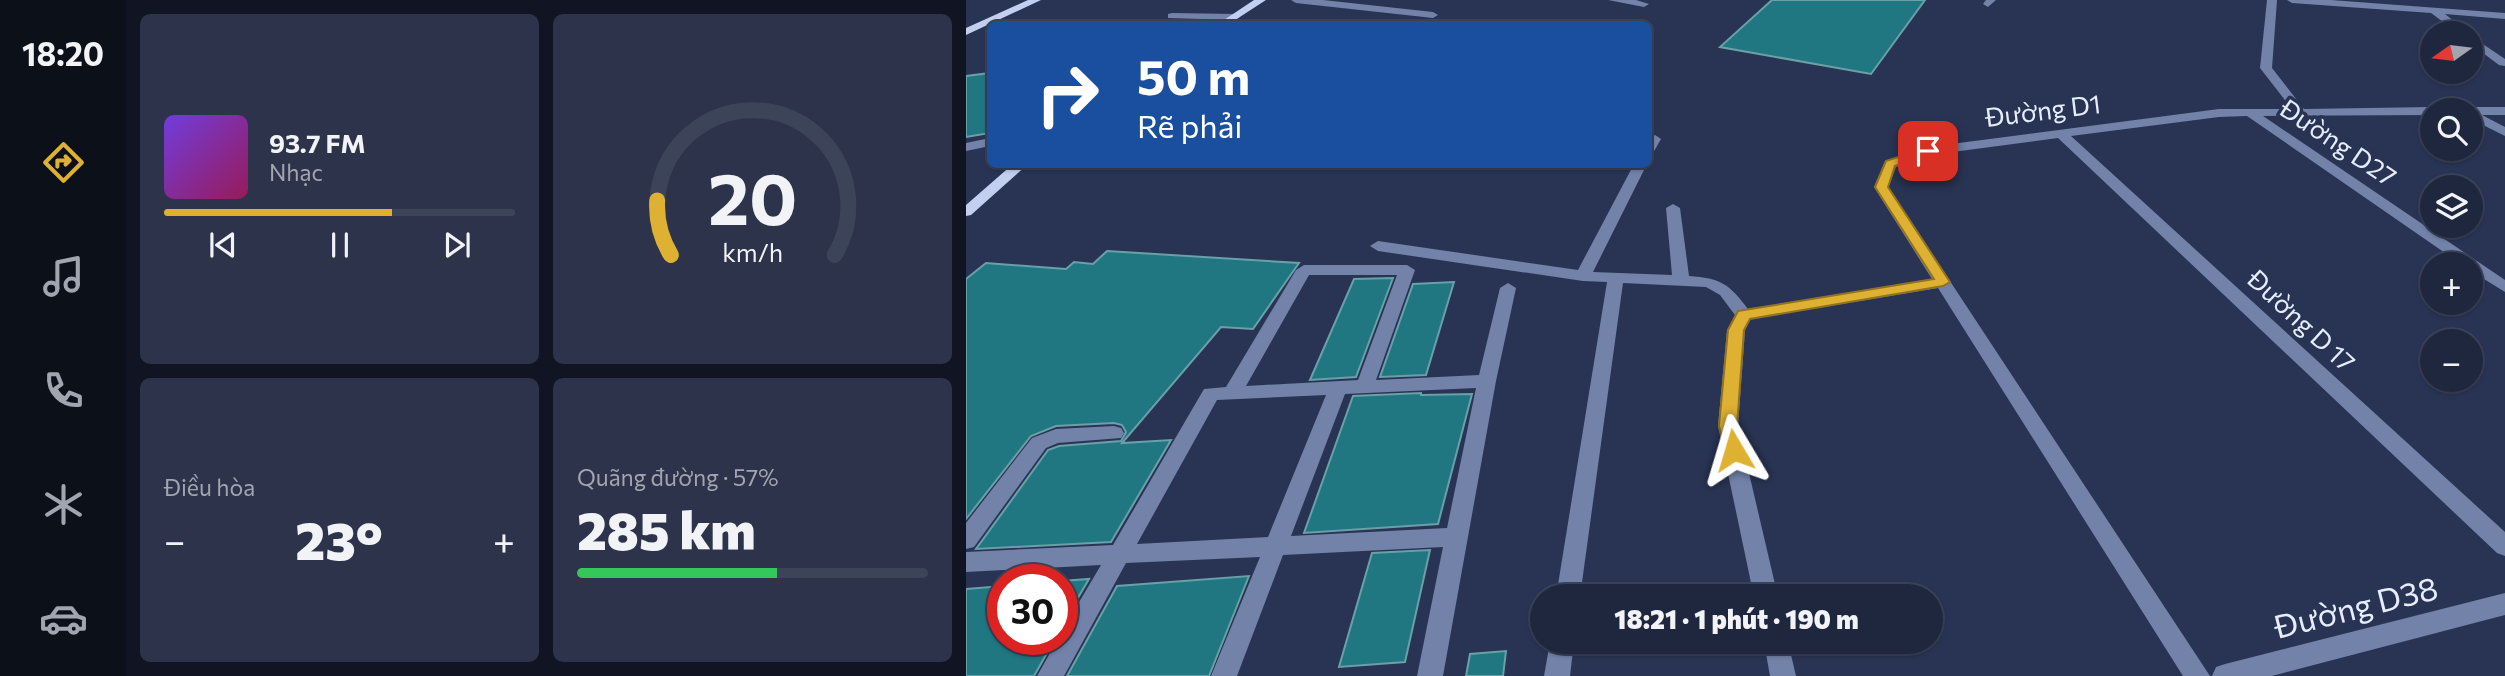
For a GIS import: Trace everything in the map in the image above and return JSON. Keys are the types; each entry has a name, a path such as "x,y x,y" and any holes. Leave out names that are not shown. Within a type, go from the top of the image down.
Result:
{"main road":[{"path":"978,14 1013,0"},
{"path":"990,21 1037,0"},
{"path":"1228,21 1261,0"},
{"path":"966,32 987,23"},
{"path":"966,212 1017,168"}],"street":[{"path":"1296,0 1433,15"},
{"path":"1613,0 1644,4"},
{"path":"2272,0 2266,68 2299,110"},
{"path":"2292,0 2505,16"},
{"path":"2435,12 2447,21"},
{"path":"1172,16 1235,17"},
{"path":"2483,48 2503,63"},
{"name":"Đường D1","path":"2197,676 1881,187 1890,164 1928,151 2247,111 2420,111"},
{"name":"Đường D27","path":"2247,111 2505,287"},
{"path":"2483,112 2505,111"},
{"path":"2483,120 2505,132"},
{"name":"Đường D 17","path":"2061,134 2505,546"},
{"path":"966,147 987,143"},
{"path":"1583,276 1639,168"},
{"path":"1673,208 1681,280"},
{"path":"1378,246 1583,276 1709,282 1726,291 1744,315"},
{"path":"1232,393 1304,270 1407,270 1364,388"},
{"path":"1570,584 1616,278"},
{"path":"1744,315 1943,282"},
{"path":"1430,676 1487,381 1508,288"},
{"path":"1744,315 1736,330 1728,426 1763,584"},
{"path":"1049,676 1211,394 1487,381"},
{"path":"1224,676 1338,389"},
{"path":"966,540 1040,443 1056,436 1114,433"},
{"path":"966,562 1456,537"},
{"name":"Đường D38","path":"2225,676 2505,604"},
{"path":"1556,676 1560,654"},
{"path":"1778,654 1783,676"}],"building":[{"path":"1772,0 1925,0 1871,74 1720,47"},
{"path":"987,73 987,134 966,137 966,76"},
{"path":"1107,251 1299,263 1253,329 1221,327 1122,443 1171,440 1111,542 976,549 1048,450 1059,446 1121,441 1126,432 1122,425 1114,423 1056,426 1031,436 966,519 966,279 986,263 1066,269 1074,262 1093,264"},
{"path":"1393,278 1356,377 1310,380 1354,279"},
{"path":"1454,282 1426,375 1380,377 1413,284"},
{"path":"1472,394 1438,524 1304,533 1353,396"},
{"path":"1430,550 1405,662 1339,667 1372,553"},
{"path":"1249,576 1209,676 1067,676 1117,586"},
{"path":"1089,579 1078,598 1078,580"},
{"path":"987,587 987,655 1046,655 1034,676 966,676 966,589"},
{"path":"1506,651 1503,676 1466,676 1470,654"}],"route":[{"path":"1734,450 1728,426 1736,330 1744,315 1943,282 1881,187 1890,164 1928,151"}]}
